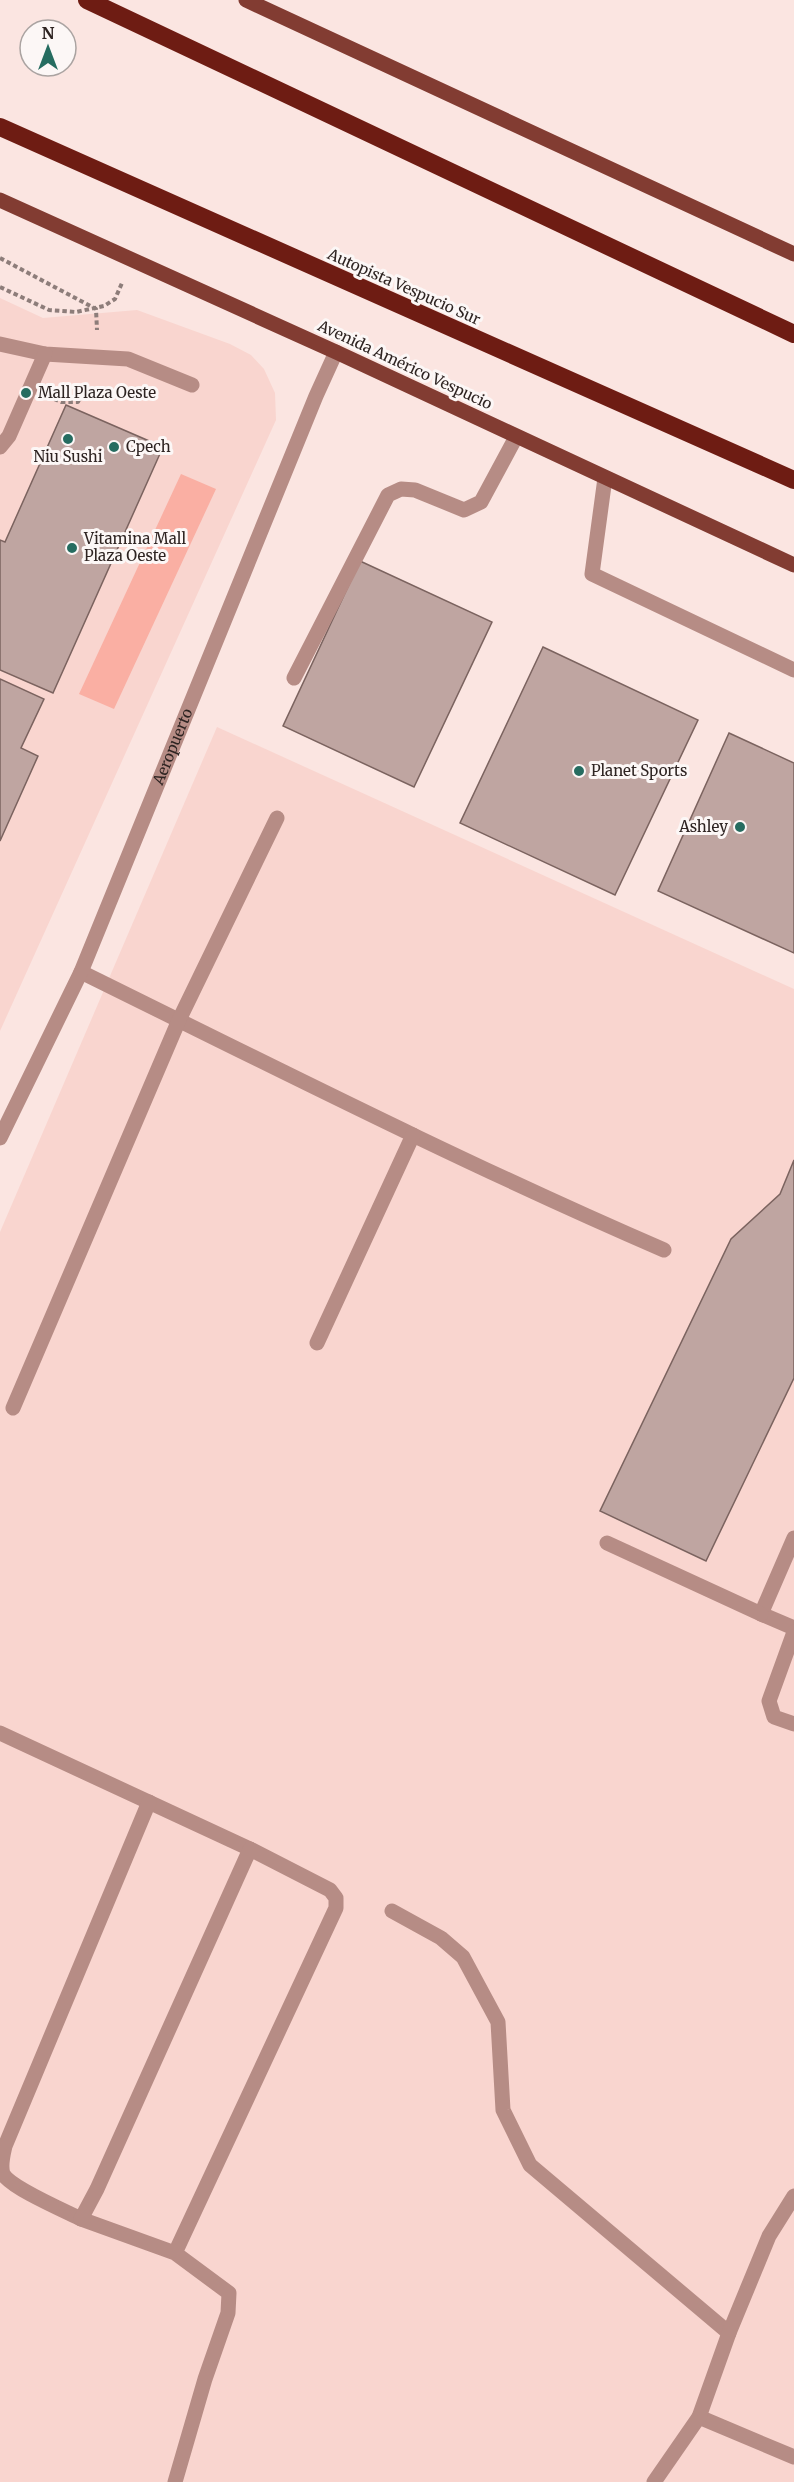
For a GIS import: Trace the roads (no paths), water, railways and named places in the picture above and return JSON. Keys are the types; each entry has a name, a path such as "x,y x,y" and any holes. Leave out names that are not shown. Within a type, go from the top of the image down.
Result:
{"highway":[{"path":"87,0 794,334"},
{"name":"Autopista Vespucio Sur","path":"0,127 794,480"},
{"path":"757,463 794,486"}],"main road":[{"path":"246,0 794,254"},
{"name":"Avenida Américo Vespucio","path":"0,200 336,352 794,565"}],"street":[{"path":"0,344 45,354 128,359 192,385"},
{"name":"Aeropuerto","path":"0,1138 81,972 336,352"},
{"path":"0,447 9,436 45,354"},
{"path":"294,678 388,495 401,489 416,490 464,510 481,502 516,437"},
{"path":"605,478 592,574 791,664"},
{"path":"14,1408 179,1020 277,818"},
{"path":"81,972 413,1135 664,1250"},
{"path":"317,1343 413,1135"},
{"path":"761,1614 793,1541"},
{"path":"607,1544 794,1630 769,1701 774,1717 794,1724"},
{"path":"0,1733 250,1849 330,1890 336,1898 336,1908 175,2253"},
{"path":"149,1802 5,2146 1,2165 4,2175 13,2184 81,2219 175,2253 229,2293 228,2313 205,2379 175,2482"},
{"path":"81,2219 98,2189 250,1849"},
{"path":"392,1911 441,1938 463,1957 468,1966 498,2022 503,2110 530,2165 729,2333"},
{"path":"654,2482 699,2417 729,2333 769,2236 794,2196"},
{"path":"699,2417 794,2457"}],"place":[{"name":"Mall Plaza Oeste","path":"26,393"},
{"name":"Niu Sushi","path":"68,439"},
{"name":"Cpech","path":"114,447"},
{"name":"Vitamina Mall Plaza Oeste","path":"72,548"},
{"name":"Planet Sports","path":"579,771"},
{"name":"Ashley","path":"740,827"}]}
